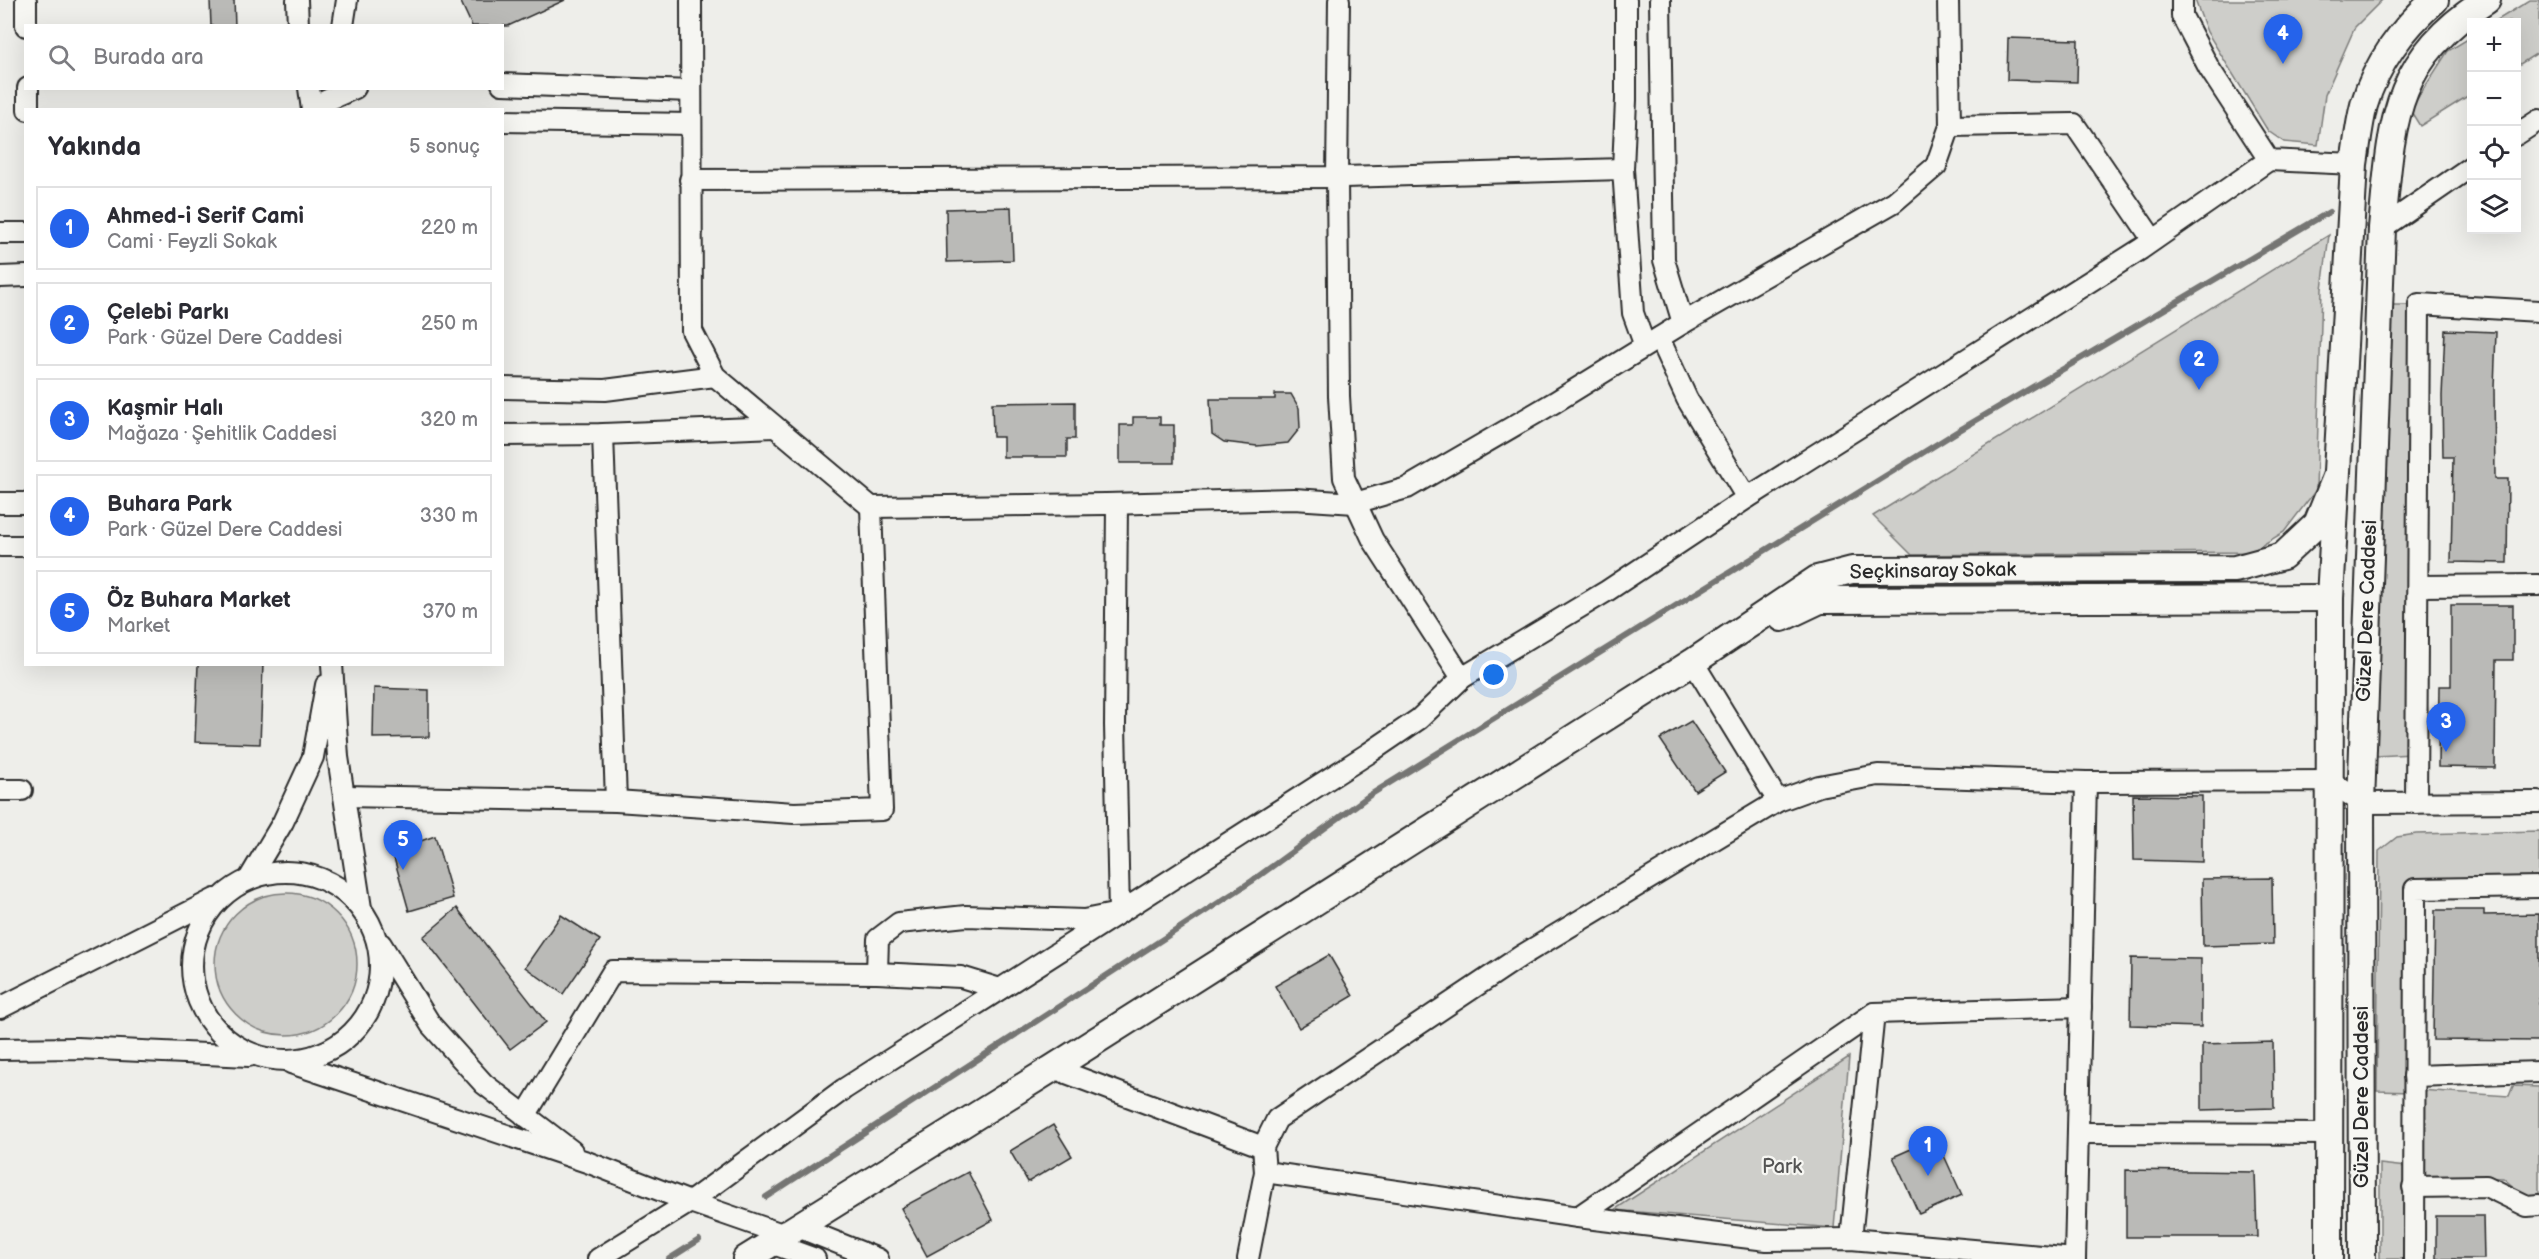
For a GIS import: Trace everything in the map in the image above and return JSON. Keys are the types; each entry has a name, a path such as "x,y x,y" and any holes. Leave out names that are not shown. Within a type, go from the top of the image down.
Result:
{"main road":[{"name":"Güzel Dere Caddesi","path":"2330,1259 2330,598 2354,164 2365,104 2387,54 2419,13 2435,0"},
{"name":"Güzel Dere Caddesi","path":"2362,1259 2361,803 2382,228 2395,117 2411,76 2437,39 2487,0"},
{"name":"Seçkinsaray Sokak","path":"1693,662 1817,579 1852,570 2235,569 2283,556 2317,524 2336,477"},
{"name":"Seçkinsaray Sokak","path":"1693,662 1820,600 2330,598"},
{"path":"746,1259 1053,1068 1693,662"}],"street":[{"path":"26,0 26,24"},
{"path":"297,0 298,24"},
{"path":"343,24 347,0"},
{"path":"691,0 692,332 715,376 871,507 1294,499 1355,503 1407,488 1555,402 1683,323 1894,202 1936,166 1950,126 1948,0"},
{"path":"1339,0 1337,177 1339,396 1344,478 1373,540 1462,678"},
{"path":"1626,0 1623,169 1633,314 1747,498"},
{"path":"1660,0 1664,260 1683,323"},
{"path":"2182,0 2182,16 2209,68 2269,160"},
{"path":"504,84 691,91"},
{"path":"28,90 28,108"},
{"path":"313,104 319,90"},
{"path":"313,104 350,90"},
{"path":"504,121 691,124"},
{"path":"1950,126 2074,124 2153,240"},
{"path":"2521,133 2538,124"},
{"path":"598,1259 690,1202 844,1089 1419,719 1462,678 1607,591 1747,498 2153,240 2269,160 2354,164"},
{"path":"690,180 1337,177 1623,169"},
{"path":"2382,228 2467,169"},
{"path":"0,233 24,233"},
{"path":"0,277 24,276"},
{"path":"2416,803 2419,304 2539,311"},
{"path":"504,388 605,390 715,376"},
{"path":"504,435 603,434 775,427"},
{"path":"603,434 616,801"},
{"path":"0,503 24,503"},
{"path":"1117,504 1115,725 1119,913"},
{"path":"344,796 616,801 794,813 882,810 871,507"},
{"path":"0,546 24,546"},
{"path":"2418,586 2539,585"},
{"path":"1693,662 1778,801"},
{"path":"331,666 338,757 361,908"},
{"path":"249,879 284,822 313,757 331,666"},
{"path":"1248,1259 1265,1172 1263,1147 1276,1119 1521,956 1778,801 1819,786 1878,775 2086,782 2331,781 2361,803 2539,802"},
{"path":"1265,1172 1578,1217 1767,1250 1851,1239 2075,1259 2086,782"},
{"path":"0,790 22,790"},
{"path":"0,1008 223,895 249,879 280,872 310,874 339,887 361,908 431,1025 484,1084 587,1162"},
{"path":"2414,1259 2415,889 2539,887"},
{"path":"223,895 202,921 192,951 192,984 204,1014 225,1039 256,1056"},
{"path":"877,973 878,939 899,923 966,916 1084,920 1119,913"},
{"path":"285,1062 310,1058 333,1049 354,1034 369,1013 378,990 381,965 376,935"},
{"path":"525,1116 613,971 877,973 961,977 1000,989"},
{"path":"1578,1217 1874,1013 2081,1007"},
{"path":"1851,1239 1874,1013"},
{"path":"0,1049 77,1048 256,1056 285,1062 587,1162 784,1235 878,1259"},
{"path":"1053,1068 1263,1147"},
{"path":"2414,1076 2539,1072"},
{"path":"2078,1133 2330,1134"},
{"path":"2413,1187 2486,1186 2527,1206 2539,1205"},
{"path":"784,1235 815,1259"}],"green space":[{"path":"2195,0 2382,0 2355,27 2325,95 2318,145 2284,142 2268,131 2207,32"},
{"path":"2530,0 2539,0 2539,52 2521,63 2521,18 2501,18"},
{"path":"2467,39 2467,97 2420,126 2410,110 2448,51"},
{"path":"2329,235 2322,289 2316,490 2284,532 2251,552 1912,555 1873,516"},
{"path":"2391,305 2414,305 2412,754 2376,756"},
{"path":"2539,831 2539,877 2410,879 2410,1092 2377,1091 2379,851 2397,837 2416,834"},
{"path":"286,893 313,898 336,914 352,937 357,964 352,991 336,1014 313,1030 286,1035 259,1030 236,1014 220,991 215,964 220,937 236,914 259,898"},
{"name":"Park","path":"1849,1057 1834,1228 1614,1210"},
{"path":"2513,1086 2539,1087 2539,1197 2525,1197 2503,1178 2420,1176 2419,1090 2509,1096"},
{"path":"2380,1164 2406,1167 2406,1259 2380,1259"}],"building":[{"path":"210,0 234,0 235,24 211,24"},
{"path":"460,0 565,0 508,26 471,24"},
{"path":"2008,38 2078,40 2077,82 2007,80"},
{"path":"1011,207 1013,260 947,262 946,209"},
{"path":"2445,330 2496,332 2495,479 2508,479 2507,563 2451,562 2453,457 2443,457 2442,396"},
{"path":"1275,394 1291,394 1299,408 1300,428 1288,443 1257,446 1224,442 1212,434 1210,399 1275,399"},
{"path":"1075,402 1075,439 1067,439 1067,457 1003,457 1003,437 993,437 992,403"},
{"path":"1133,417 1160,417 1160,425 1174,425 1174,463 1120,463 1120,425 1133,425"},
{"path":"2451,605 2513,605 2513,660 2496,660 2495,768 2438,767 2439,686 2451,686"},
{"path":"198,666 263,666 260,744 195,742"},
{"path":"374,688 429,690 429,737 373,738"},
{"path":"1691,721 1725,772 1695,791 1660,739"},
{"path":"2133,795 2202,796 2202,862 2134,860"},
{"path":"435,836 453,898 409,911 392,851"},
{"path":"2272,878 2273,944 2203,946 2202,879"},
{"path":"457,908 546,1022 510,1049 423,937"},
{"path":"2435,910 2484,910 2484,915 2539,914 2539,1041 2433,1040"},
{"path":"561,915 600,940 563,994 525,967"},
{"path":"1329,955 1353,996 1299,1028 1275,986"},
{"path":"2131,958 2201,959 2201,1027 2130,1025"},
{"path":"2273,1042 2274,1108 2202,1110 2202,1044"},
{"path":"1053,1125 1072,1156 1028,1182 1010,1151"},
{"path":"1936,1138 1962,1195 1919,1214 1893,1157"},
{"path":"2126,1170 2255,1172 2257,1237 2126,1237"},
{"path":"968,1172 993,1220 927,1256 901,1208"},
{"path":"2436,1216 2483,1216 2484,1259 2436,1259"}],"waterway":[{"path":"766,1197 1252,881 1370,795 1958,431 2329,212"},
{"path":"669,1259 699,1240"}],"place":[{"name":"Buhara Park","path":"2283,64"},
{"name":"Çelebi Parkı","path":"2199,390"},
{"name":"Kaşmir Halı","path":"2446,752"},
{"name":"Öz Buhara Market","path":"403,870"},
{"name":"Ahmed-i Serif Cami","path":"1928,1176"}]}
